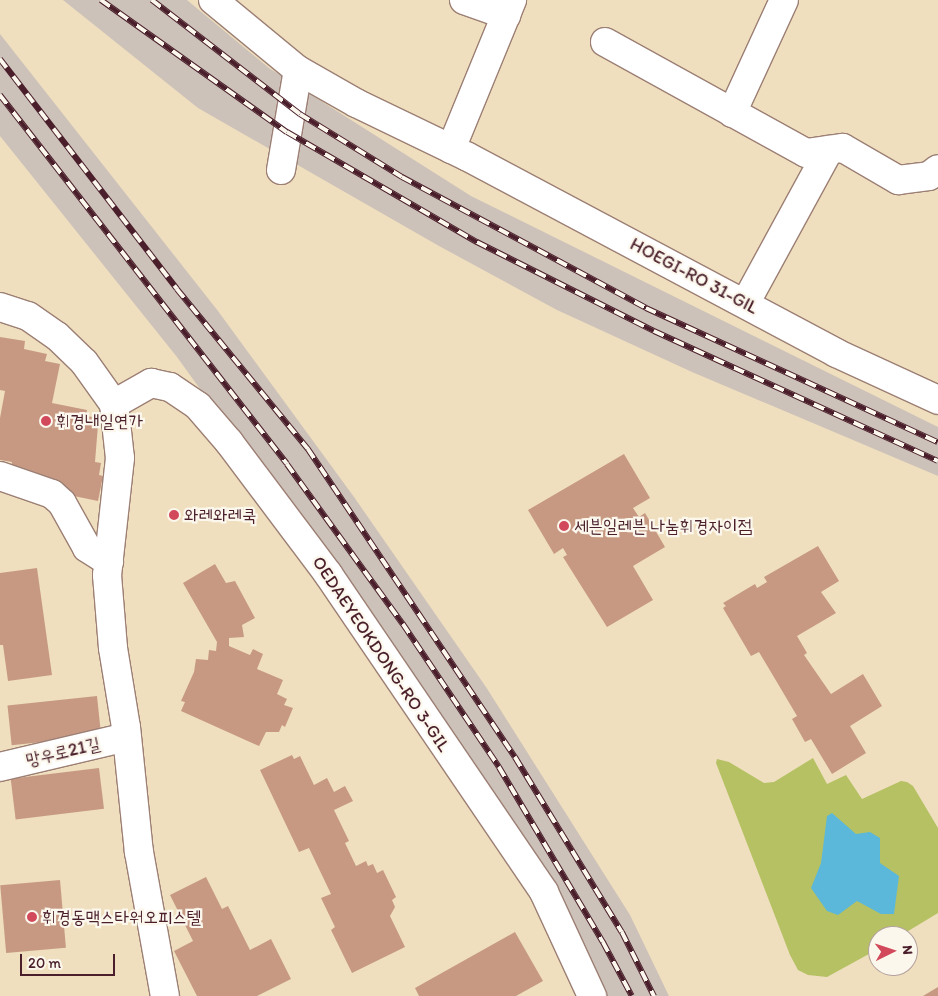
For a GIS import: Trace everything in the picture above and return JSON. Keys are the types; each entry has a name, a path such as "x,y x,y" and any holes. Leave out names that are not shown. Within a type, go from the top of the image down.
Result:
{"street":[{"name":"HOEGI-RO 31-GIL","path":"213,0 298,70 746,302 836,353 938,400"},
{"path":"451,149 509,7 464,0"},
{"path":"732,113 784,0"},
{"path":"605,42 806,153 843,148 898,180 928,176 938,169"},
{"path":"281,170 298,70"},
{"path":"746,302 828,150"},
{"path":"0,307 28,316 58,336 84,362 114,404 120,458 109,562 112,648 127,737 140,852 165,996"},
{"name":"OEDAEYEOKDONG-RO 3-GIL","path":"114,404 150,384 170,387 198,406 228,442 328,574 544,892 592,996"},
{"path":"0,476 52,494 62,503 86,548 109,562"},
{"name":"망우로21길","path":"0,767 127,737"}],"shaded area":[{"path":"63,0 187,0 269,68 471,196 938,427 938,476 692,372 557,310 439,246 198,108"},
{"path":"0,34 218,311 354,497 486,687 630,915 669,996 605,996 377,635 177,357 0,136"}],"green space":[{"path":"813,758 827,784 846,775 862,799 901,781 913,786 938,828 938,913 917,926 868,926 868,954 827,977 808,975 798,970 790,955 716,763 717,759 729,762 764,783 774,782"}],"water":[{"path":"832,813 856,834 870,832 880,838 880,863 899,876 894,914 881,914 857,901 838,915 827,911 811,888 821,863 827,816"}],"building":[{"name":"휘경내일연가","path":"0,337 25,341 24,349 47,354 45,361 60,364 52,403 87,410 86,416 93,417 92,424 98,425 95,462 101,463 99,475 103,476 98,501 69,495 69,489 52,486 11,468 12,462 0,460 0,418 5,391 0,390"},
{"path":"624,454 650,498 633,508 639,517 645,513 665,547 633,566 653,600 607,627 563,557 567,555 563,548 554,554 528,510"},
{"path":"818,546 839,581 821,592 836,613 797,636 807,653 804,655 831,694 863,674 882,706 850,726 866,753 832,774 811,739 805,742 792,719 797,716 759,652 751,656 723,608 726,606 723,603 755,584 757,588 767,582 764,577"},
{"path":"215,564 226,583 235,581 255,618 242,625 244,637 229,638 229,646 250,655 253,649 263,654 257,669 283,680 277,694 287,699 284,705 293,708 285,727 282,725 279,732 266,732 259,746 181,711 185,702 181,701 194,672 196,659 208,660 209,650 216,651 217,642 183,583"},
{"path":"37,568 52,675 8,681 3,645 0,645 0,573"},
{"path":"97,696 101,736 12,745 7,705"},
{"path":"292,755 294,759 300,756 314,785 327,778 334,792 345,786 353,801 334,810 349,841 345,843 356,866 366,861 368,866 373,864 377,873 383,870 396,897 392,900 395,907 390,916 405,947 352,973 331,930 335,927 321,898 331,894 309,848 299,852 260,770"},
{"path":"99,768 104,809 16,820 11,779"},
{"path":"206,877 222,909 228,906 250,950 271,939 291,979 257,996 197,996 174,951 193,941 170,895"},
{"name":"휘경동맥스타워오피스텔","path":"60,880 66,948 6,953 0,885"},
{"path":"515,932 543,981 516,996 419,996 415,988"},
{"path":"938,987 938,996 923,996"}],"railway":[{"path":"101,0 287,132 477,242 654,331 938,461"},
{"path":"152,0 300,114 402,177 646,308 938,442"},
{"path":"0,59 177,289 308,449 515,757 622,932 654,996"},
{"path":"0,95 287,464 403,624 499,767 603,942 632,996"}],"place":[{"name":"휘경내일연가","path":"46,421"},
{"name":"와레와레쿡","path":"174,515"},
{"name":"세븐일레븐 나눔휘경자이점","path":"564,526"},
{"name":"휘경동맥스타워오피스텔","path":"32,917"}]}
